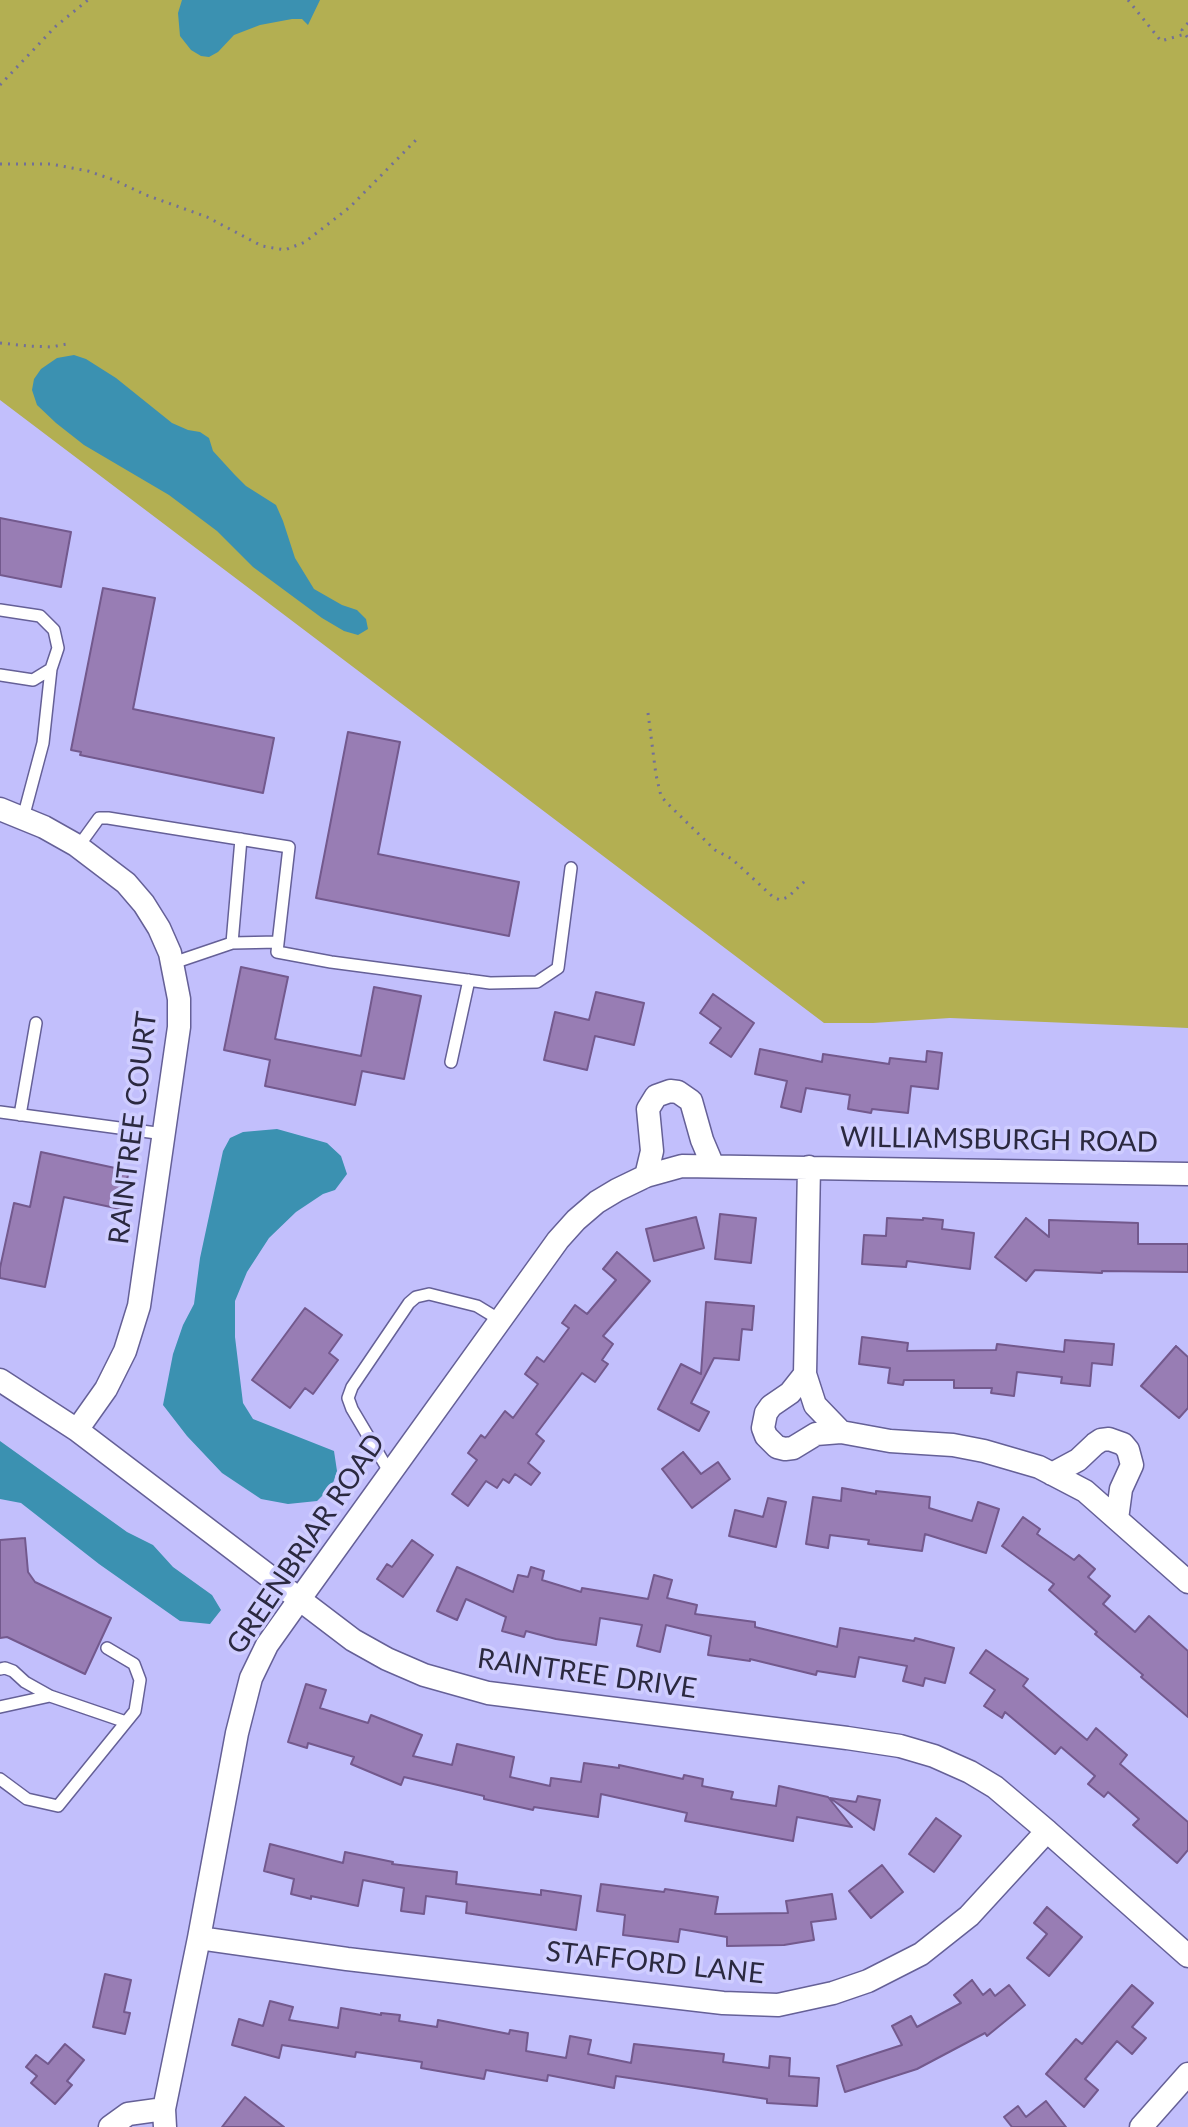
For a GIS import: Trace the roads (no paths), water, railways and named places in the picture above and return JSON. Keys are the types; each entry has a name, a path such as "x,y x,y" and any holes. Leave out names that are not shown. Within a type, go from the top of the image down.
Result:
{"street":[{"name":"RAINTREE COURT","path":"0,809 44,827 78,847 126,883 159,928 173,963 179,999 179,1027 139,1306 125,1351 106,1389 77,1430"},
{"path":"646,1176 652,1151 648,1109 656,1096 670,1091 678,1092 691,1101 713,1166"},
{"name":"GREENBRIAR ROAD","path":"165,2118 245,1697 267,1645 558,1240 576,1220 597,1202 646,1176 682,1166 809,1167"},
{"path":"809,1167 805,1374 815,1405 841,1432"},
{"name":"WILLIAMSBURGH ROAD","path":"809,1167 1188,1174"},
{"path":"805,1374 790,1393 766,1413 763,1428 771,1442 785,1449 793,1448 816,1434 841,1432 890,1441 953,1445 1039,1467 1085,1491 1188,1582"},
{"name":"RAINTREE DRIVE","path":"0,1380 77,1430 353,1640 387,1659 424,1675 473,1690 532,1700 847,1738 900,1746 934,1756 995,1787 1188,1956"},
{"path":"1052,1474 1078,1460 1101,1440 1117,1440 1123,1444 1132,1465 1121,1489 1117,1519"},
{"name":"STAFFORD LANE","path":"199,1938 707,2002 778,2005 833,1993 868,1981 921,1954 969,1916 1047,1831"},
{"path":"1141,2127 1188,2074"},
{"path":"110,2127 128,2114 165,2118"}],"lane":[{"path":"0,610 40,616 54,630 58,648 51,669 43,743 23,818"},
{"path":"0,675 33,680 51,669"},
{"path":"78,847 99,818 289,847 277,952 490,983 537,982 558,968 571,868"},
{"path":"232,943 241,839"},
{"path":"173,963 232,943 278,942"},
{"path":"451,1062 469,980"},
{"path":"20,1115 36,1023"},
{"path":"0,1112 164,1134"},
{"path":"390,1473 348,1398 352,1387 409,1303 416,1297 429,1294 477,1306 500,1320"},
{"path":"0,1779 27,1799 58,1806 135,1711 140,1680 134,1664 107,1648"},
{"path":"0,1669 13,1671 50,1696 126,1722"},
{"path":"0,1707 50,1696"}],"water":[{"path":"182,0 320,0 308,25 302,19 292,19 260,25 234,35 209,57 191,50 180,36 178,13"},
{"path":"74,355 116,378 172,423 209,438 213,451 246,486 276,505 295,558 314,589 357,610 366,619 368,629 358,635 322,618 253,567 217,531 169,495 84,445 56,423 37,405 32,390 34,379 41,369 57,358"},
{"path":"277,1129 327,1143 341,1156 347,1174 335,1190 323,1194 296,1212 269,1238 247,1272 235,1301 235,1337 243,1403 253,1419 334,1451 337,1471 332,1486 317,1501 288,1504 261,1499 222,1473 163,1405 173,1354 194,1304 200,1258 223,1151 230,1138 243,1132"},
{"path":"0,1441 127,1532 153,1545 173,1567 212,1595 221,1610 210,1624 180,1621 99,1564 21,1503 0,1499"}]}
